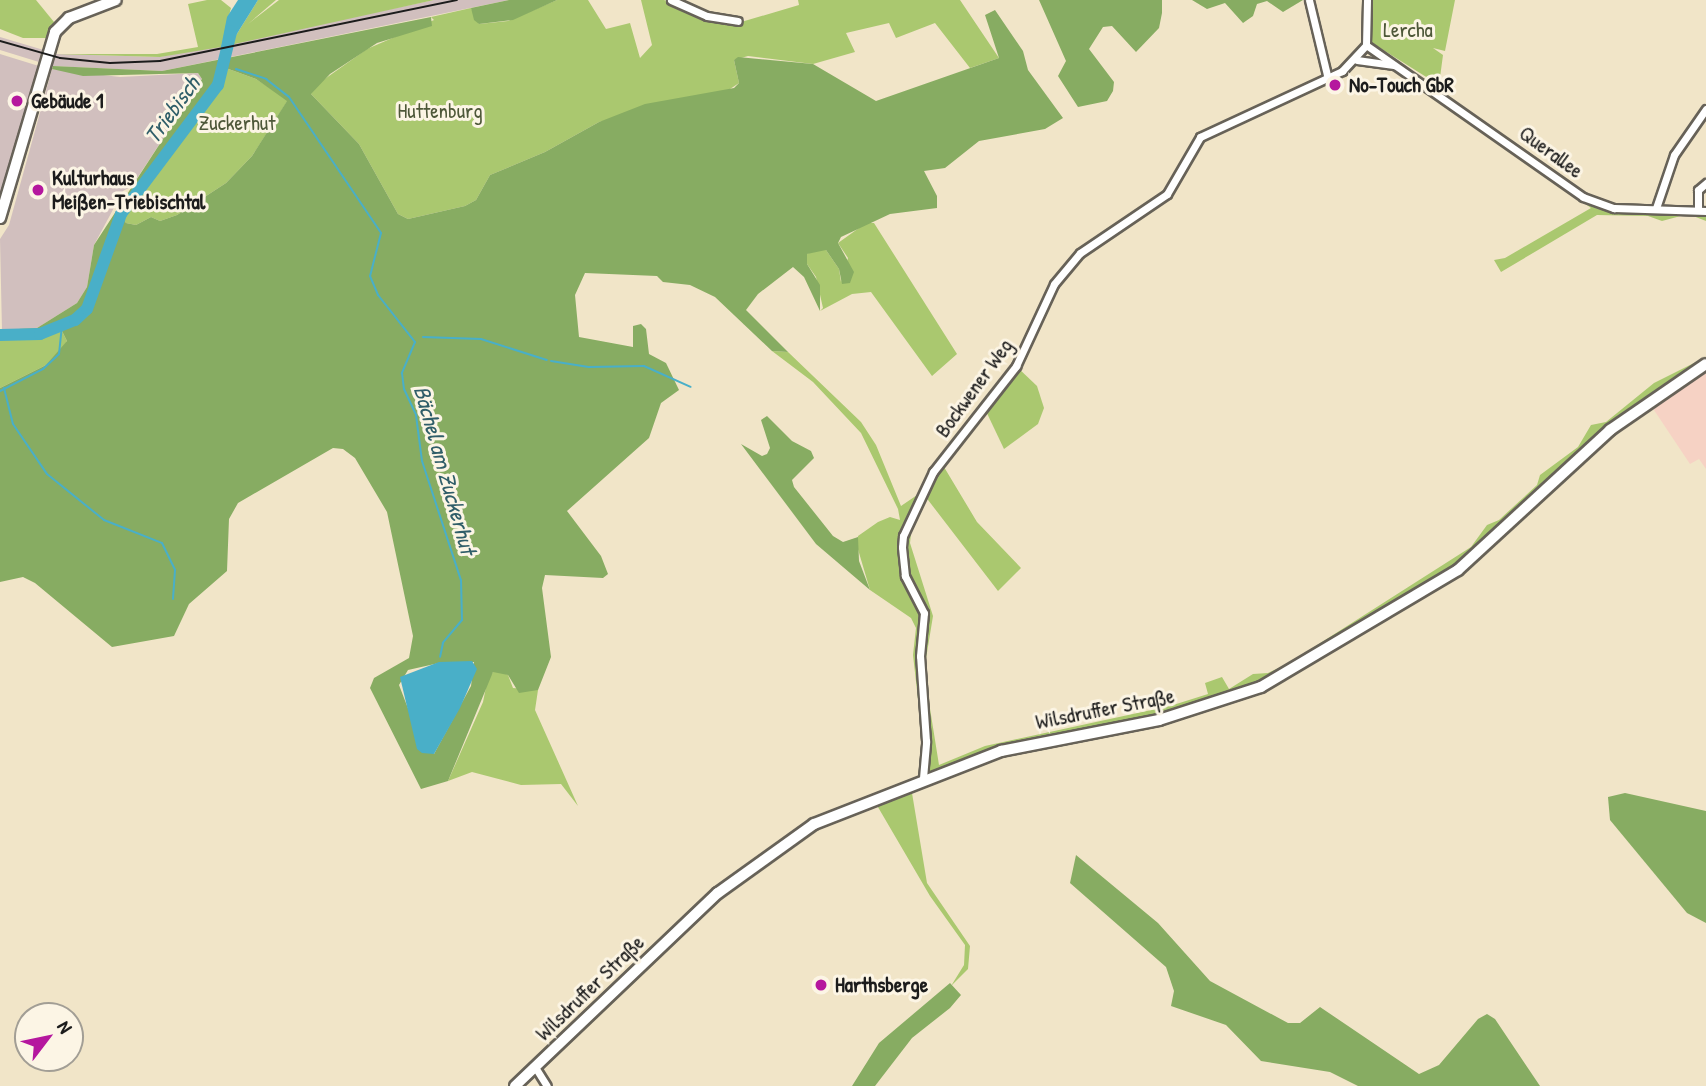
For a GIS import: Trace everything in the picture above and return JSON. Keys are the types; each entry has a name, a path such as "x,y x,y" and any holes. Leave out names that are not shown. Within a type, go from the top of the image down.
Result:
{"main road":[{"path":"0,218 55,32 69,18 116,0"},
{"name":"Wilsdruffer Straße","path":"515,1086 699,911 762,858 835,813 1001,751 1195,710 1290,671 1458,570 1619,423 1706,364"}],"street":[{"path":"671,0 707,16 738,21"},
{"path":"1309,0 1328,79"},
{"path":"1366,45 1367,0"},
{"name":"Bockwener Weg","path":"923,778 926,741 920,656 924,613 905,576 902,547 933,472 1020,360 1054,284 1080,253 1167,194 1200,137 1328,79 1357,60 1366,45"},
{"name":"Querallee","path":"1366,45 1583,197 1614,208 1702,210"},
{"name":"Querallee","path":"1357,60 1395,65"},
{"path":"1656,208 1674,155 1706,109"},
{"path":"1702,210 1698,190 1706,183"},
{"path":"535,1067 547,1086"}],"shaded area":[{"path":"434,0 509,0 162,71 52,66 0,50 0,37 57,54 160,57"},
{"path":"0,54 42,67 0,207"},
{"path":"52,69 120,77 198,73 202,79 132,186 123,191 94,245 87,287 77,303 37,328 2,331 0,239 9,225"},
{"path":"1702,367 1706,374 1706,469 1699,459 1690,464 1648,401"}],"green space":[{"path":"0,0 36,0 54,22 47,38 23,38 0,29"},
{"path":"221,0 231,8 221,47 160,57 57,54 157,54 198,47 188,4"},
{"path":"258,0 276,0 248,24 279,0 434,0 230,45"},
{"path":"509,0 557,0 513,20 479,24 474,20 471,8"},
{"name":"Huttenburg","path":"557,0 588,0 606,29 630,23 640,58 652,45 641,0 664,0 731,25 799,5 798,0 960,0 999,58 970,68 935,23 896,38 889,23 846,33 855,52 813,64 748,56 734,60 739,83 724,93 599,122 545,152 490,175 476,200 465,206 408,219 398,214 359,144 311,94 312,88 367,49 434,20 431,17 471,8 479,24 508,21"},
{"path":"1039,0 1162,0 1162,13 1159,28 1136,52 1112,26 1103,27 1089,49 1114,82 1113,91 1107,101 1078,107 1058,76 1066,61"},
{"path":"1192,0 1303,0 1283,12 1267,1 1257,4 1253,16 1243,23 1225,3 1207,9"},
{"name":"Lercha","path":"1370,0 1455,0 1445,51 1433,48 1443,55 1439,85 1369,41"},
{"path":"995,10 1023,51 1028,70 1063,118 1045,129 979,141 945,168 924,171 937,196 937,208 890,214 841,237 838,243 854,272 850,283 842,284 839,269 826,250 807,254 807,264 820,285 820,311 804,277 793,267 758,294 746,310 788,352 772,351 715,297 690,285 663,282 657,276 585,273 575,295 579,337 633,347 633,326 641,324 646,329 649,354 666,363 679,390 661,403 649,438 567,511 601,556 608,574 603,578 545,575 542,588 551,657 538,690 519,693 508,675 493,672 448,781 421,789 370,688 374,678 409,658 413,636 387,512 355,458 343,449 333,448 238,503 229,519 227,571 189,604 174,636 112,647 35,583 23,577 0,582 0,388 46,365 67,341 60,327 20,337 0,335 0,330 37,328 77,303 87,287 94,245 202,79 198,73 83,76 52,69 53,66 162,71 431,17 432,26 377,43 330,74 311,94 359,144 398,214 408,219 465,206 476,200 490,175 545,152 599,122 645,104 734,88 739,83 734,60 738,57 813,64 876,101 999,58 985,15","holes":["223,67 256,79 287,101 252,156 226,183 177,215 160,221 151,217 136,225 126,223 121,214 218,85","474,662 471,686 434,754 414,724 399,685 408,670 439,663"]},
{"name":"Zuckerhut","path":"223,67 256,79 288,100 252,156 226,183 177,215 160,221 151,217 136,225 126,223 121,214 218,85"},
{"path":"1438,99 1583,197 1604,205 1706,211 1706,221 1688,214 1662,221 1648,216 1597,215 1501,272 1494,260 1505,258 1591,208"},
{"path":"866,223 874,223 957,354 932,376 871,292 852,294 820,311 823,308 816,277 807,264 807,254 820,247 826,250 839,269 841,282 848,258 838,243"},
{"path":"60,327 67,341 60,353 46,365 0,388 0,335 20,337"},
{"path":"772,351 788,352 861,422 876,445 901,506 923,491 941,462 977,522 1021,568 998,591 925,496 912,525 910,543 933,616 924,671 939,765 985,746 1170,706 1208,694 1205,683 1222,677 1229,689 1253,674 1268,673 1289,663 1471,547 1487,525 1499,520 1537,485 1540,475 1578,447 1591,425 1606,422 1654,383 1706,357 1706,373 1702,367 1648,401 1493,541 1356,634 1226,701 1030,744 918,780 924,753 913,655 916,628 911,618 870,590 857,546 858,536 878,522 890,517 900,520 898,509 861,433 813,382"},
{"path":"1016,366 1037,386 1044,408 1038,424 1004,449 984,407"},
{"path":"767,416 792,441 811,451 814,458 792,480 794,487 833,536 843,542 858,537 859,561 870,590 816,544 741,444 762,456 767,454 770,448 761,420"},
{"path":"500,671 508,675 513,688 538,690 535,710 578,806 561,784 521,785 472,772 448,781 483,702 487,682 493,672"},
{"path":"911,787 927,883 970,946 968,969 951,986 964,965 965,945 930,896 875,802"},
{"path":"1625,793 1706,811 1706,923 1687,913 1610,820 1608,797"},
{"path":"1076,855 1158,923 1210,981 1288,1023 1300,1023 1320,1007 1419,1074 1439,1065 1478,1019 1487,1014 1495,1019 1540,1086 1358,1086 1330,1072 1261,1061 1226,1025 1171,1006 1174,991 1166,967 1070,883"},
{"path":"950,983 961,995 950,1008 912,1038 875,1086 852,1086 879,1043"}],"water":[{"path":"238,0 258,0 230,45 221,47 227,17"},
{"path":"472,661 477,669 460,708 434,754 422,753 417,749 400,677 439,662"}],"waterway":[{"name":"Triebisch","path":"0,335 40,334 75,320 87,309 121,214 218,85 231,32"},
{"name":"Bächel am Zuckerhut","path":"236,69 266,79 289,97 381,233 370,276 378,295 415,342 402,373 404,389 416,415 422,461 461,580 462,620 443,643 440,657"},
{"path":"0,391 43,369 59,354 62,326"},
{"path":"423,337 481,339 547,360"},
{"path":"551,361 589,367 644,366 691,387"},
{"path":"4,388 13,424 47,474 104,520 162,543 175,570 173,599"}],"railway":[{"path":"0,41 60,58 110,63 160,61 457,0"}],"place":[{"name":"No-Touch GbR","path":"1335,85"},
{"name":"Gebäude 1","path":"17,101"},
{"name":"Kulturhaus Meißen-Triebischtal","path":"38,190"},
{"name":"Harthsberge","path":"821,985"}]}
